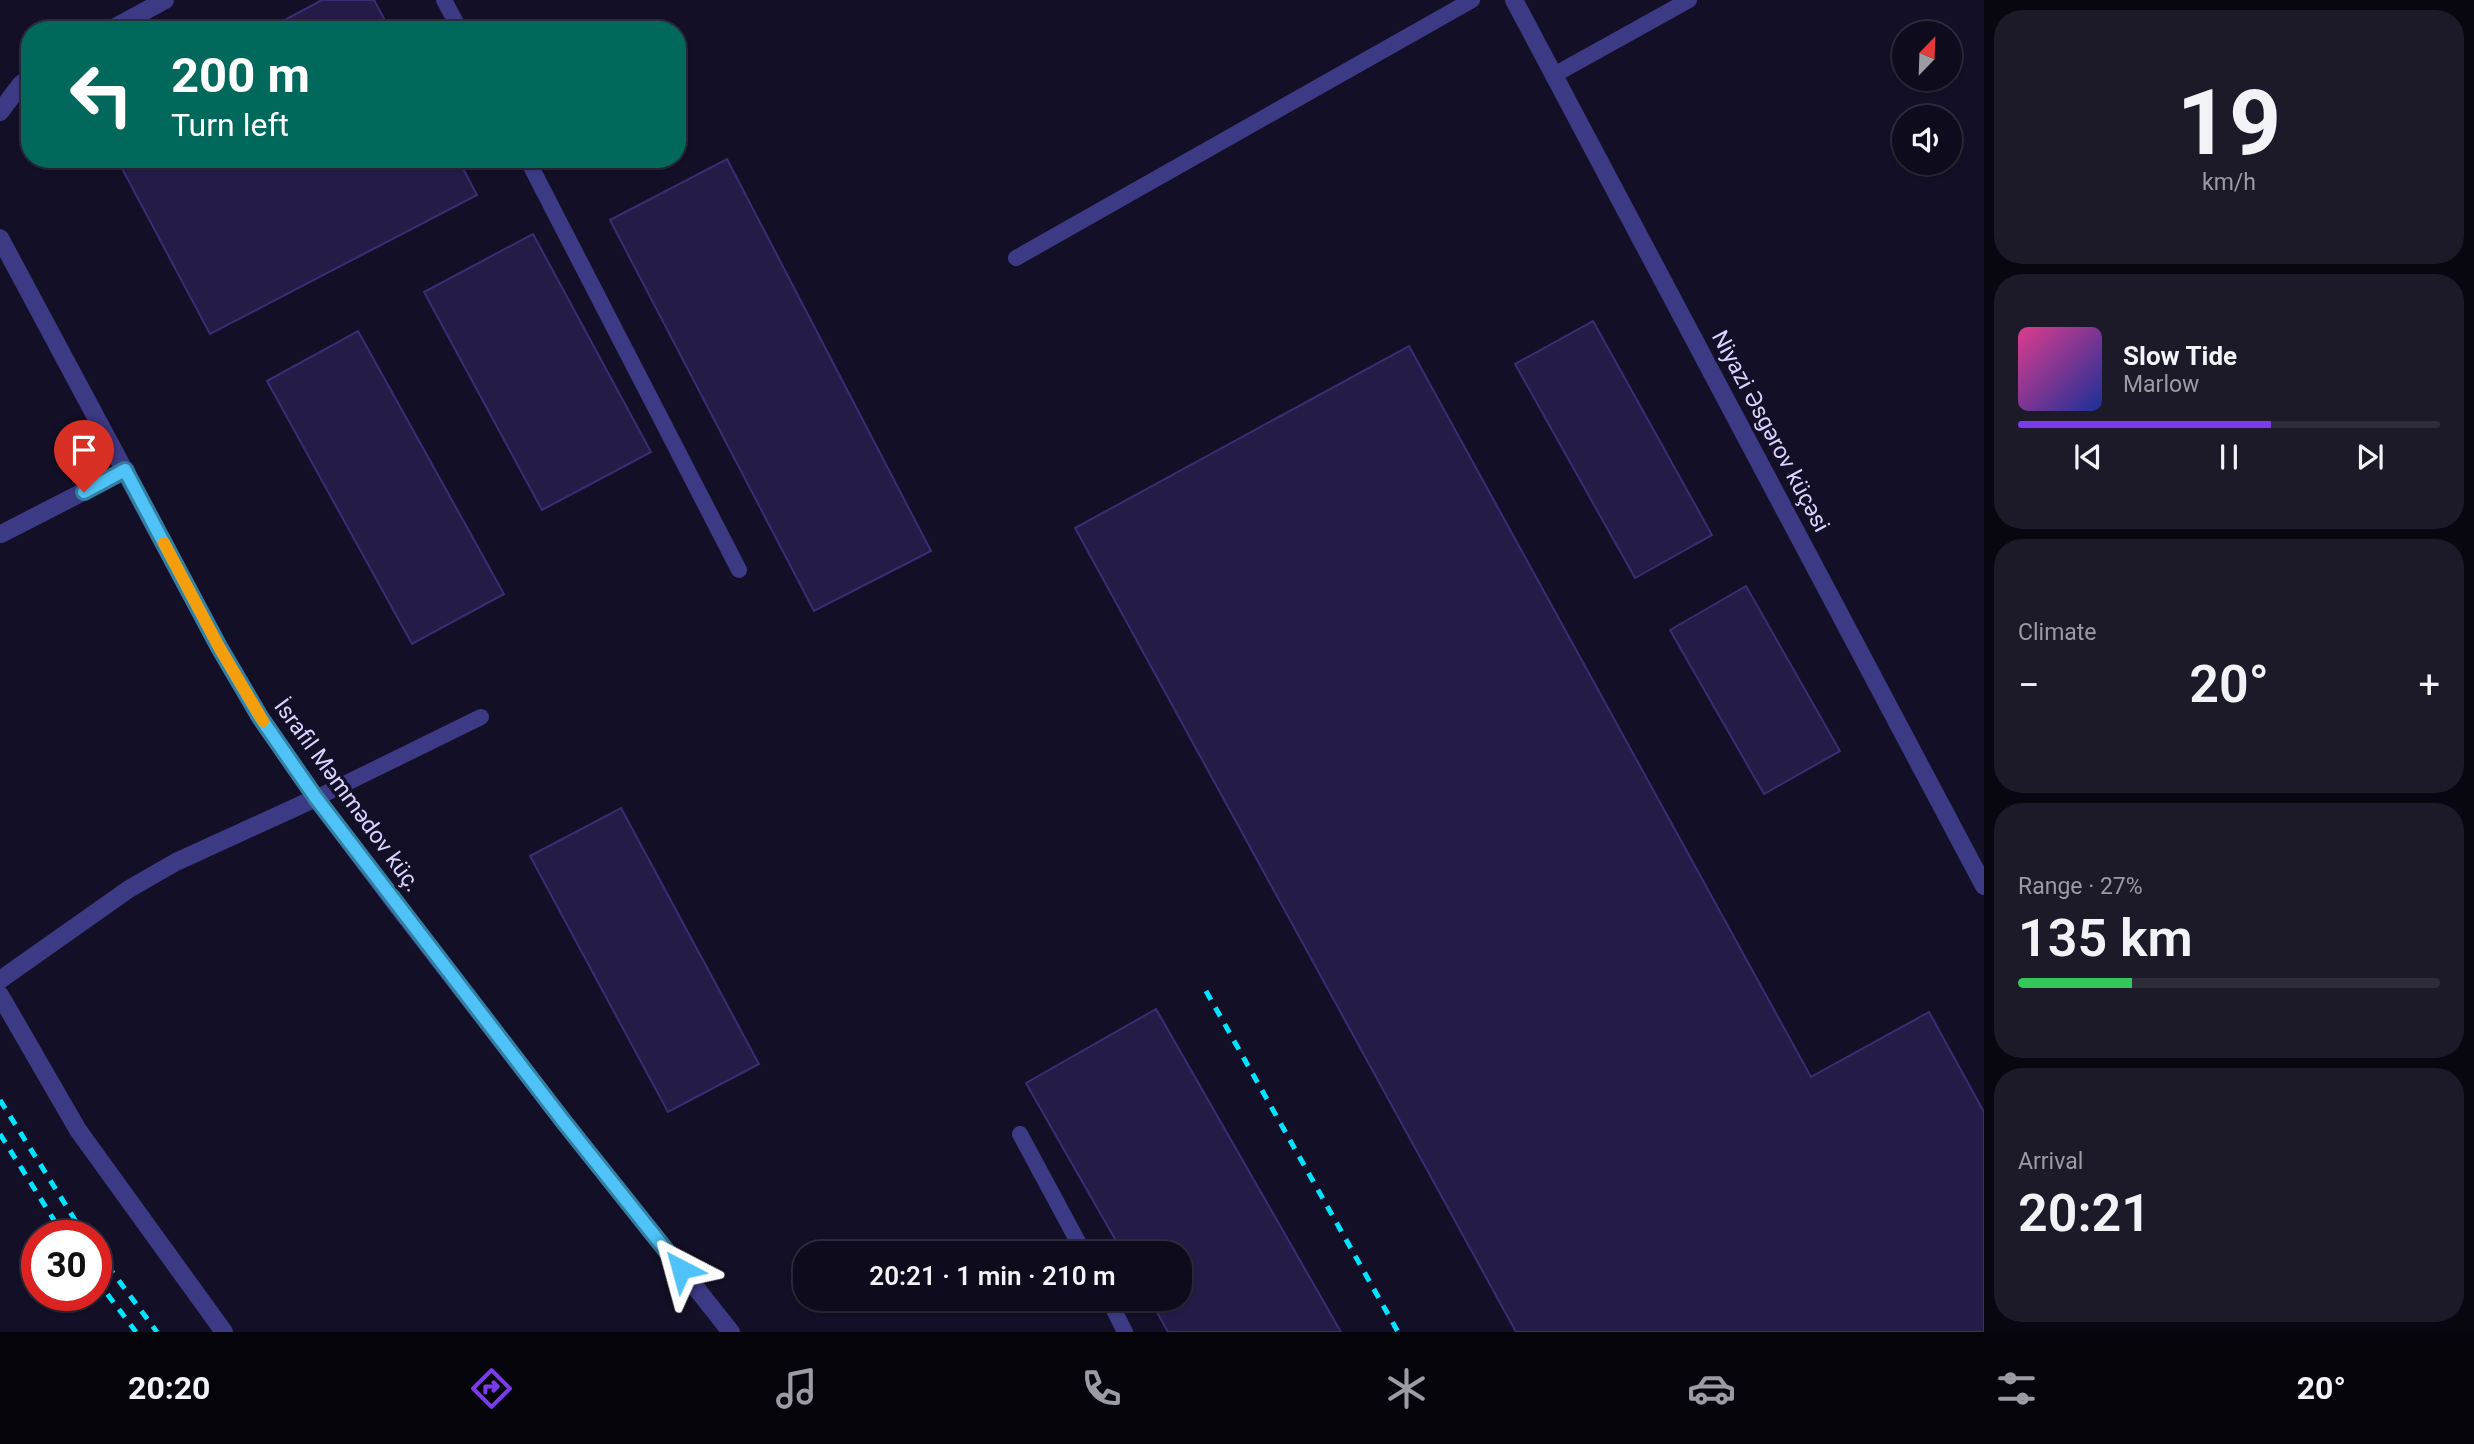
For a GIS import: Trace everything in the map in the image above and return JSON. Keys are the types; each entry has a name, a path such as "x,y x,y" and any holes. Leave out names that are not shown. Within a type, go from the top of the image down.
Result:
{"street":[{"path":"126,21 165,0"},
{"name":"Niyazi Əsgərov küçəsi","path":"1514,0 1984,886"},
{"path":"0,112 21,84"},
{"name":"İsrafil Məmmədov küç.","path":"0,238 219,647 260,717 316,798 564,1122 732,1332"},
{"path":"1,534 125,470"},
{"path":"0,980 129,889 176,862 316,798"},
{"path":"0,995 78,1130 224,1332"}],"lane":[{"path":"444,0 455,21"},
{"path":"1016,258 1472,0"},
{"path":"1554,75 1689,0"},
{"path":"532,168 739,569"},
{"path":"316,798 481,717"},
{"path":"1020,1134 1077,1241"},
{"path":"1114,1311 1125,1332"}],"building":[{"path":"322,0 374,0 385,21 283,21"},
{"path":"727,159 931,551 814,611 610,220"},
{"path":"122,168 463,168 477,195 210,334"},
{"path":"533,234 651,452 542,510 424,292"},
{"path":"1593,321 1712,535 1635,578 1515,364"},
{"path":"358,331 504,594 412,644 267,381"},
{"path":"1409,346 1811,1077 1929,1012 1984,1112 1984,1332 1516,1332 1075,528"},
{"path":"1746,586 1840,751 1764,794 1670,630"},
{"path":"621,808 759,1064 668,1112 530,856"},
{"path":"1156,1009 1341,1332 1168,1332 1156,1311 1192,1311 1192,1241 1116,1241 1026,1083"}],"railway":[{"path":"1206,991 1398,1332"},
{"path":"0,1100 75,1220"},
{"path":"0,1134 54,1220"},
{"path":"112,1272 157,1332"},
{"path":"112,1300 136,1332"}],"slow traffic":[{"path":"164,543 219,647 263,721"}],"route":[{"path":"84,492 125,470 219,647 260,717 316,798 564,1122 681,1269"}]}
